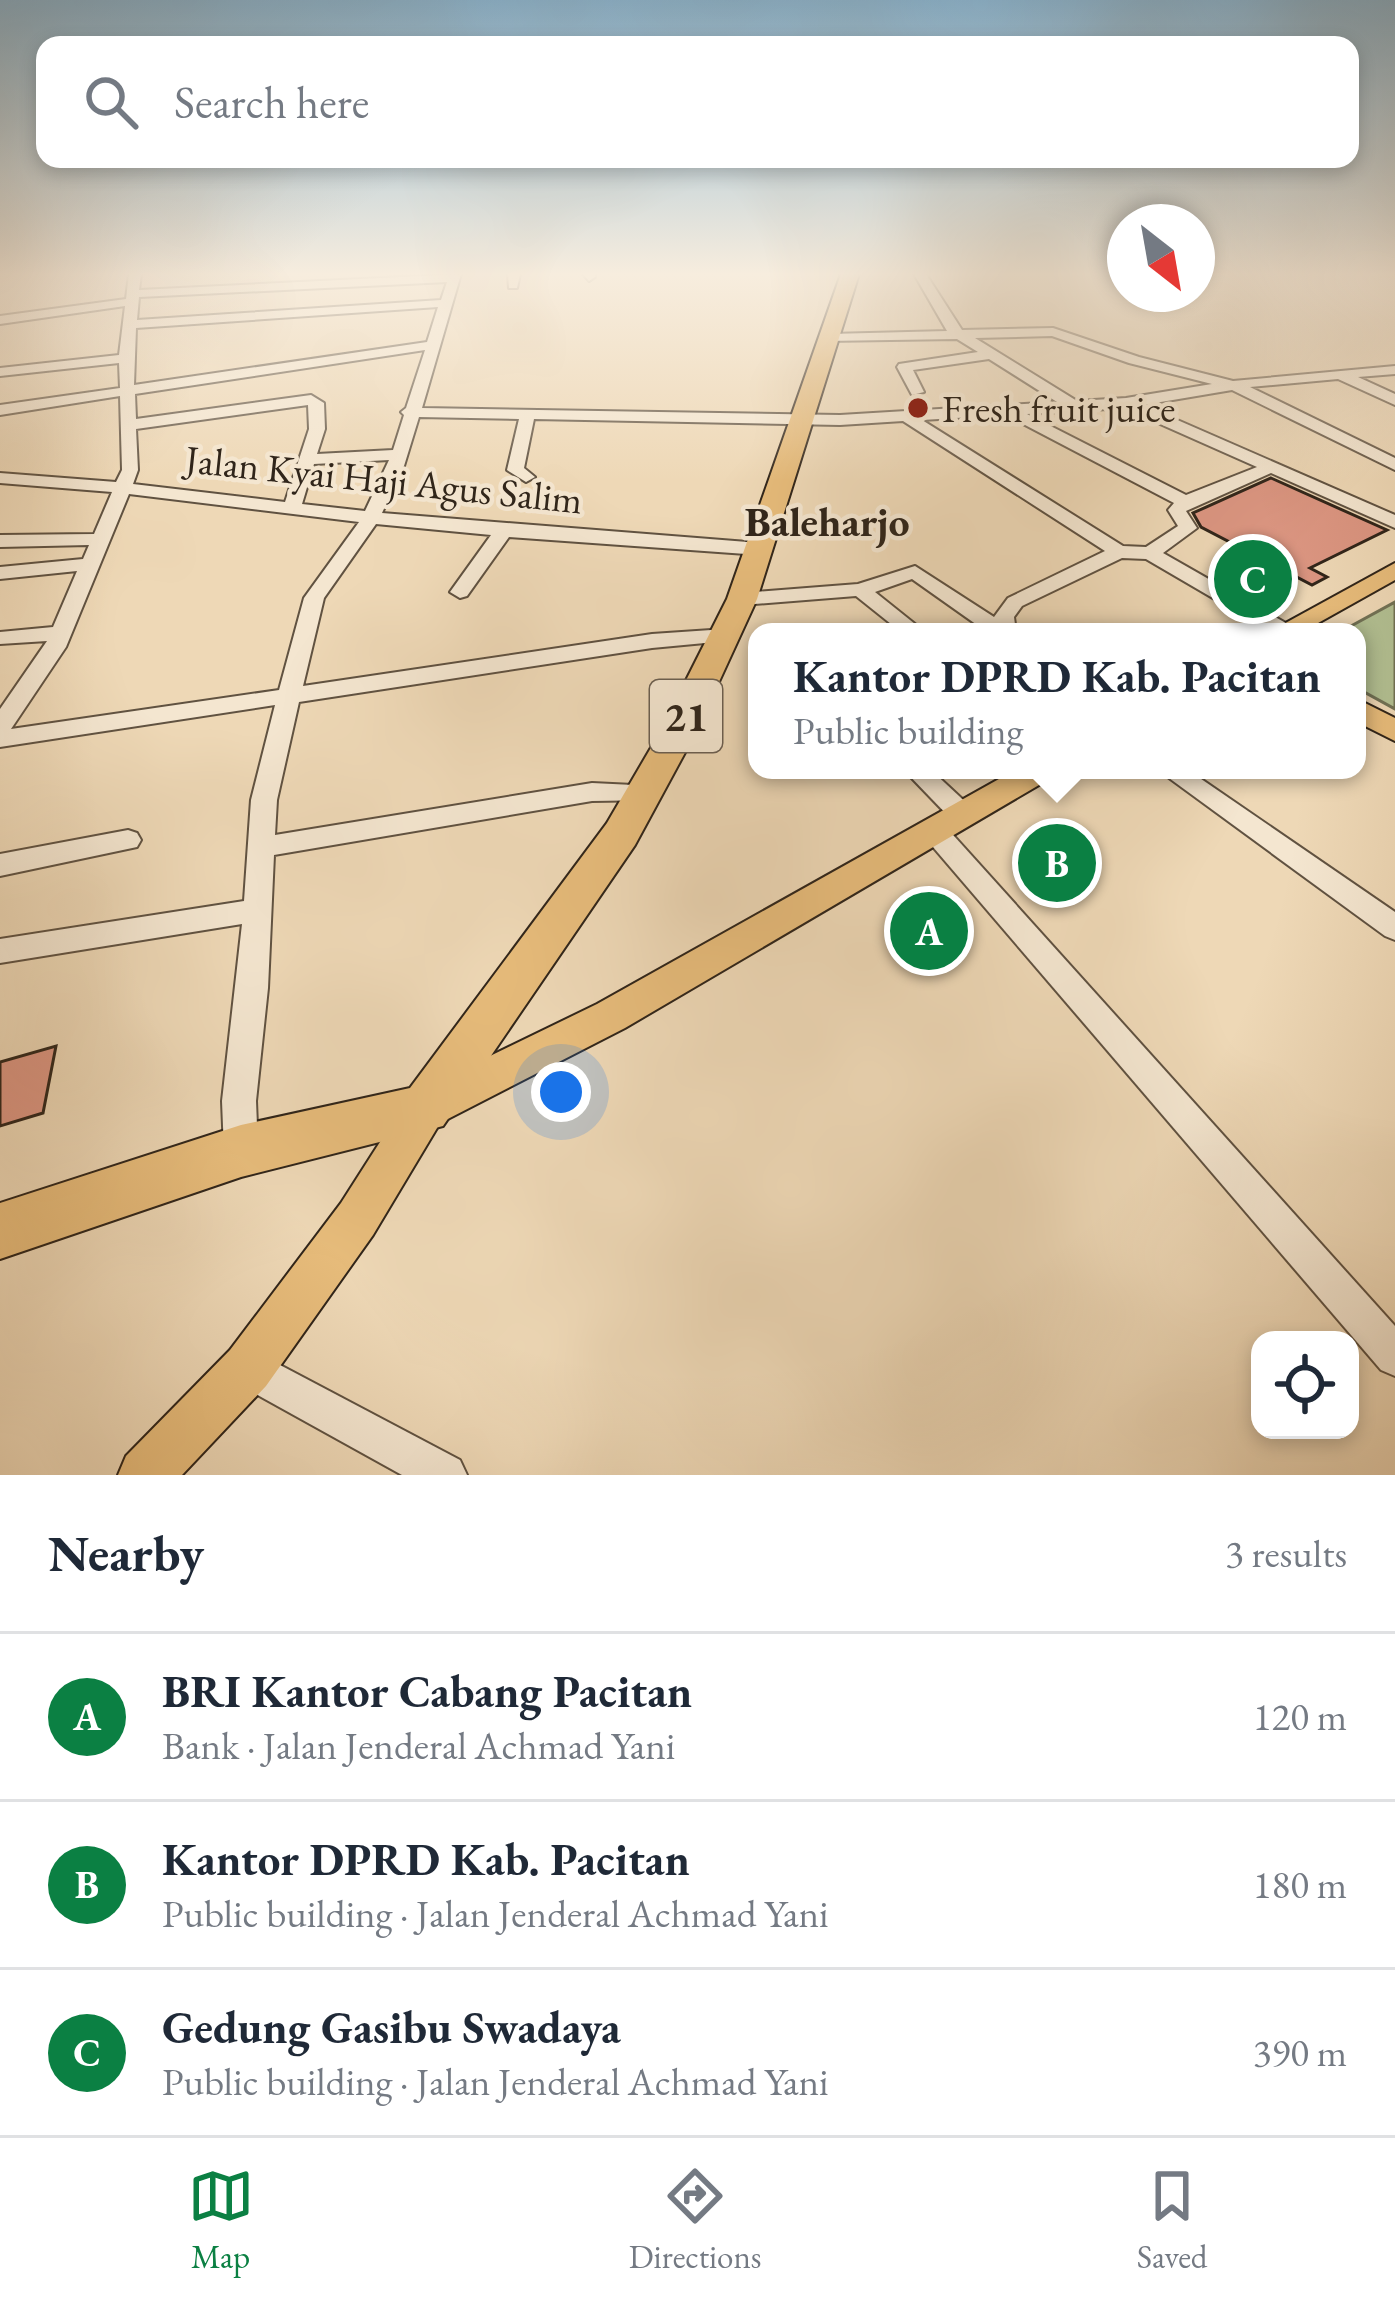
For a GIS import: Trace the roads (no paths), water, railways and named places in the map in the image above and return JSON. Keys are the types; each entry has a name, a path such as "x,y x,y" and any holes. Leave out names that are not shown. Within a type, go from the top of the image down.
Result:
{"highway":[{"name":"21","path":"425,1108 578,898 645,793 742,598 829,343"},
{"path":"0,1231 241,1151 425,1108"}],"main road":[{"path":"1298,623 1395,571"},
{"path":"1366,714 1395,731"},
{"path":"145,1475 248,1368 357,1219 425,1108 611,1016 1025,779"}],"street":[{"path":"0,727 61,633 130,470 127,343"},
{"path":"896,343 904,356"},
{"path":"971,343 1075,406"},
{"path":"1085,343 1236,386 1395,465"},
{"path":"126,358 6,371 3,410 433,345 399,454 371,518 314,598 289,695 265,800 239,1101 241,1151"},
{"path":"917,392 904,367 989,355"},
{"path":"1096,369 1134,360"},
{"path":"409,412 904,415 1126,404 1236,386 1395,370"},
{"path":"1341,375 1395,400"},
{"path":"130,425 311,400 316,403 317,429 292,507"},
{"path":"1126,404 1395,522"},
{"path":"1008,410 1184,502"},
{"path":"526,477 515,470 528,413"},
{"path":"904,415 1119,551 1150,553 1269,623"},
{"path":"308,458 399,454"},
{"path":"1150,553 1186,530 1177,510 1184,502 1272,467"},
{"name":"Jalan Kyai Haji Agus Salim","path":"0,478 122,484 504,531 760,549"},
{"path":"460,592 504,531"},
{"path":"0,541 102,538"},
{"path":"1003,623 1015,602 1119,551"},
{"path":"0,573 91,564"},
{"path":"742,598 860,590 915,572 989,623"},
{"path":"860,590 902,623"},
{"path":"0,638 61,633"},
{"path":"0,739 652,641 726,635"},
{"path":"922,779 950,824 1395,1356"},
{"path":"1182,779 1395,928"},
{"path":"262,847 592,792 645,793"},
{"path":"0,865 128,840"},
{"path":"0,951 259,910"},
{"path":"248,1368 445,1475"}],"place":[{"name":"Fresh fruit juice","path":"918,408"},
{"name":"Gedung Gasibu Swadaya","path":"1253,579"},
{"name":"Kantor DPRD Kab. Pacitan","path":"1057,863"},
{"name":"BRI Kantor Cabang Pacitan","path":"929,931"}],"district":[{"name":"Baleharjo","path":"827,521"}]}
